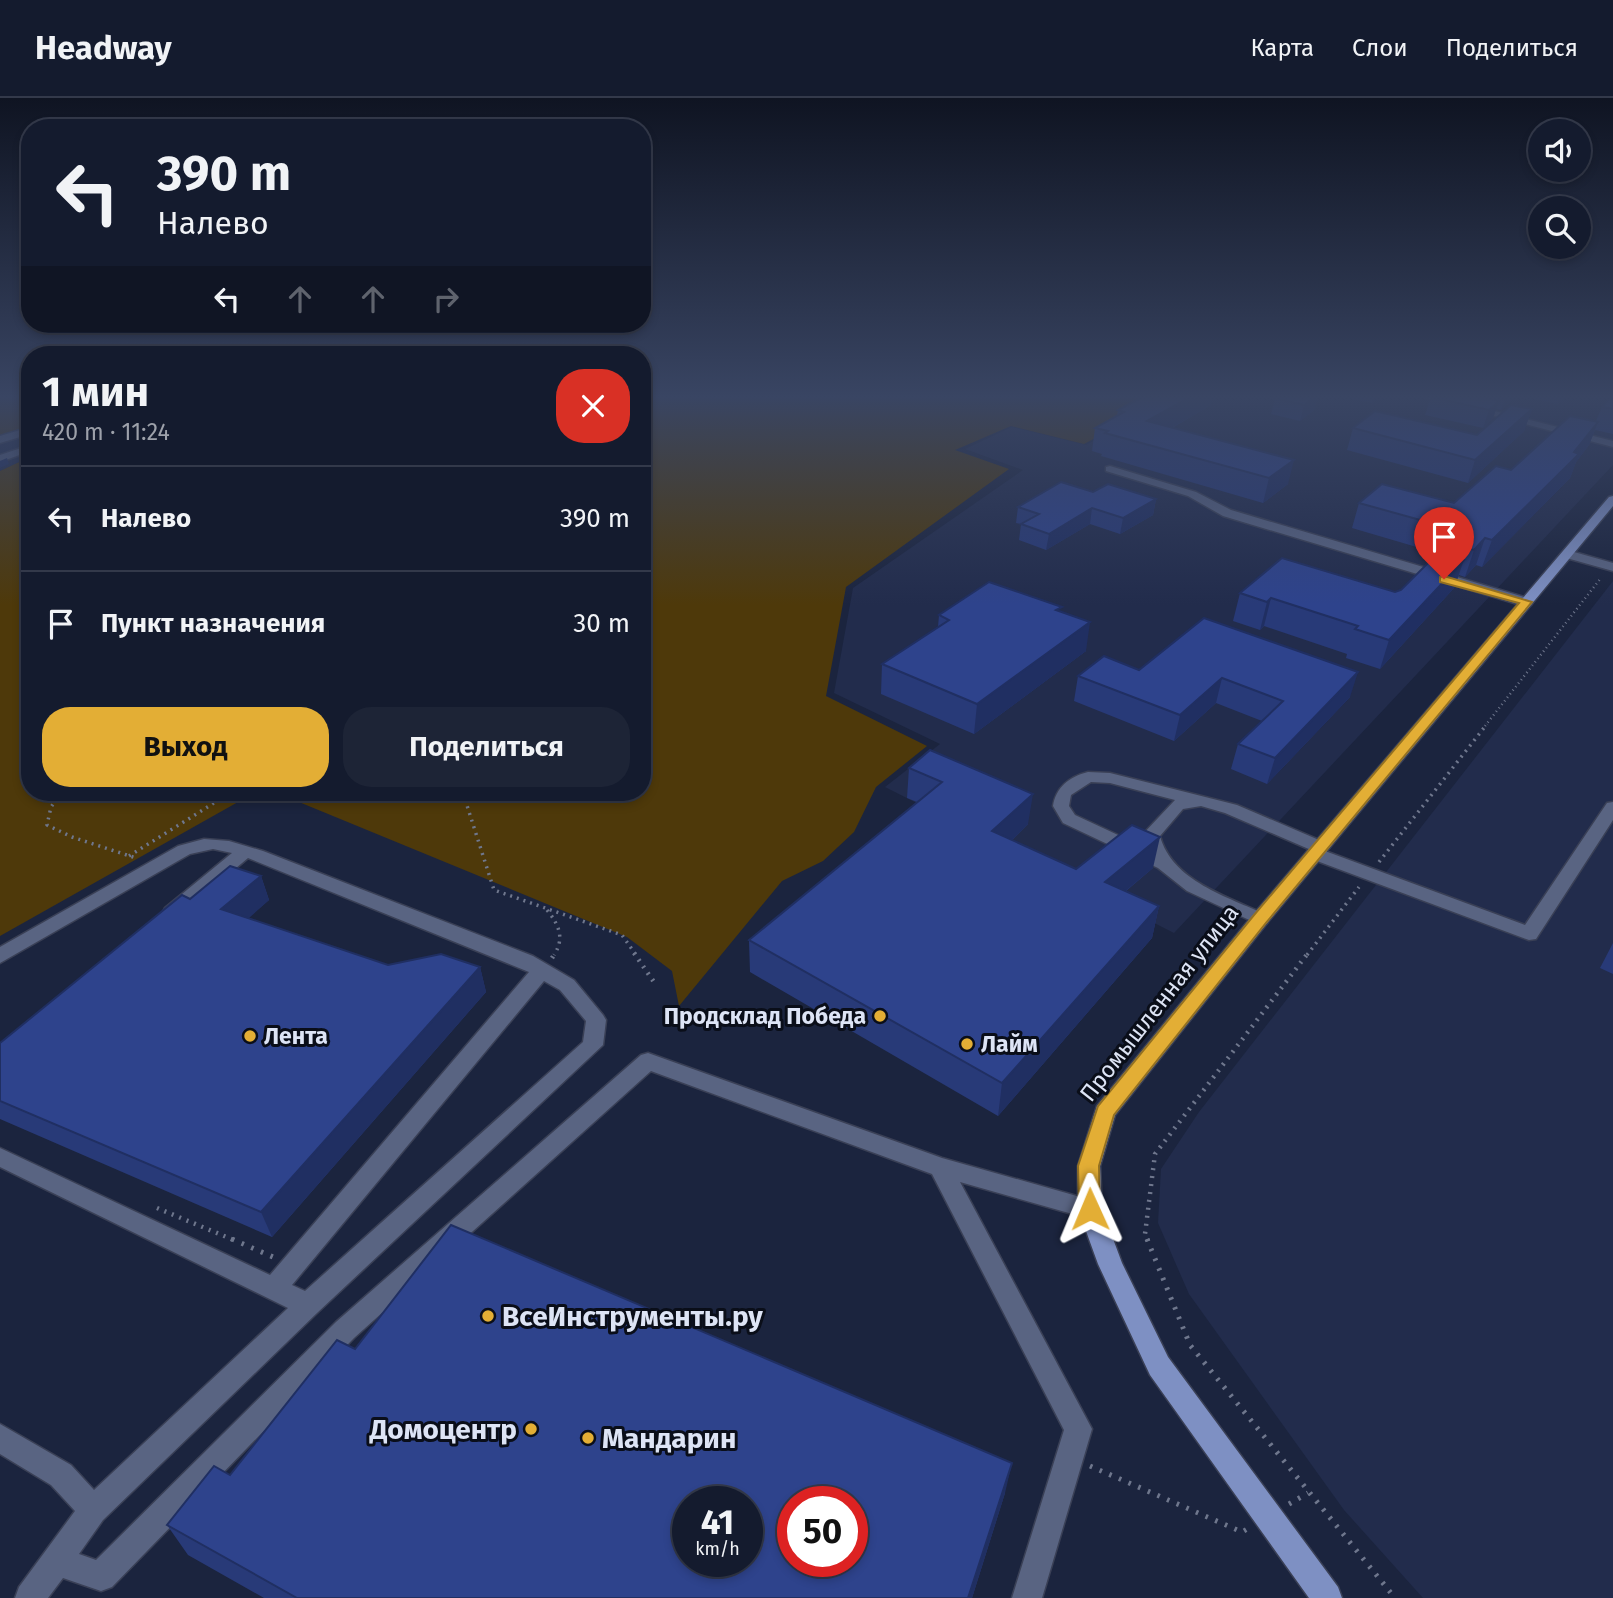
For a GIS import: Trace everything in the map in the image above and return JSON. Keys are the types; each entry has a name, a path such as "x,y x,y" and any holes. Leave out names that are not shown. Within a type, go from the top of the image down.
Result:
{"main road":[{"name":"Промышленная улица","path":"1327,1598 1159,1366 1110,1264 1090,1209 1089,1166 1105,1112 1317,850 1613,499"}],"lane":[{"path":"1110,469 1192,494 1227,513 1526,602"},
{"path":"1111,487 1131,476"},
{"path":"1567,554 1611,567"},
{"path":"1164,864 1069,819 1061,806 1063,793 1088,777 1110,778 1231,809 1369,875 1529,934 1613,807"},
{"path":"1202,802 1178,804 1151,835 1152,849 1173,875 1260,919"},
{"path":"0,956 158,865 201,843 215,842 246,851 526,961 567,985 596,1020 593,1045 308,1305 93,1510 30,1598"},
{"path":"160,922 246,851"},
{"path":"274,1289 542,970"},
{"path":"57,1561 101,1576 345,1330 648,1061 940,1167 1090,1209"},
{"path":"0,1157 308,1305"},
{"path":"940,1167 1078,1429 1027,1598"},
{"path":"0,1438 61,1475 93,1510"}],"path":[{"path":"1395,1598 1190,1345 1145,1234 1155,1154 1369,875 1611,567"},
{"path":"55,801 47,825 72,837 158,865"},
{"path":"129,856 217,801"},
{"path":"466,801 494,890 622,935 656,985"},
{"path":"542,970 557,952 562,931 547,909"},
{"path":"1084,1463 1242,1532 1308,1493"}],"shaded area":[{"path":"0,465 13,465 0,471"},
{"path":"13,465 21,465 21,801 240,801 0,936 0,471"},
{"path":"651,465 998,465 1009,469 846,587 826,696 927,746 876,787 854,832 823,861 782,881 679,1006 672,971 627,937 296,801 651,801"},
{"path":"1009,465 1613,465 1174,933 885,787 940,744 834,693 853,588 1023,470"},
{"path":"1613,581 1613,1598 1423,1598 1344,1510 1189,1294 1158,1223 1161,1169 1199,1112"}],"building":[{"path":"1222,465 1287,465 1269,478"},
{"path":"1516,465 1568,465 1492,540 1485,538 1474,550 1448,543 1460,531 1359,503 1382,484 1454,503 1496,466 1511,470"},
{"path":"1061,482 1093,492 1108,484 1156,499 1123,518 1092,508 1049,534 1021,524 1039,514 1018,507"},
{"path":"1438,553 1464,560 1389,640 1355,629 1358,626 1271,598 1267,602 1240,593 1282,558 1395,592 1401,590"},
{"path":"989,582 1062,607 1056,610 1090,622 977,704 882,664 949,620 939,615"},
{"path":"1204,618 1358,672 1275,758 1238,744 1283,701 1222,678 1180,715 1078,676 1104,656 1139,670"},
{"name":"Лайм","path":"930,750 1033,794 992,831 1076,869 1132,825 1160,837 1105,882 1159,906 1002,1083 749,940 942,782 909,768"},
{"name":"Лента","path":"230,866 261,876 221,909 388,965 441,954 480,967 261,1212 0,1101 0,1043 182,895 190,899"},
{"name":"Мандарин","path":"451,1225 1012,1463 968,1598 297,1598 167,1525 214,1466 230,1475 337,1340 355,1349"}],"place":[{"name":"Продсклад Победа","path":"880,1016"},
{"name":"Лента","path":"250,1036"},
{"name":"Лайм","path":"967,1044"},
{"name":"ВсеИнструменты.ру","path":"488,1316"},
{"name":"Домоцентр","path":"531,1429"},
{"name":"Мандарин","path":"588,1438"}],"route":[{"path":"1090,1209 1089,1166 1095,1138 1105,1112 1260,919 1526,602 1444,579"}]}
